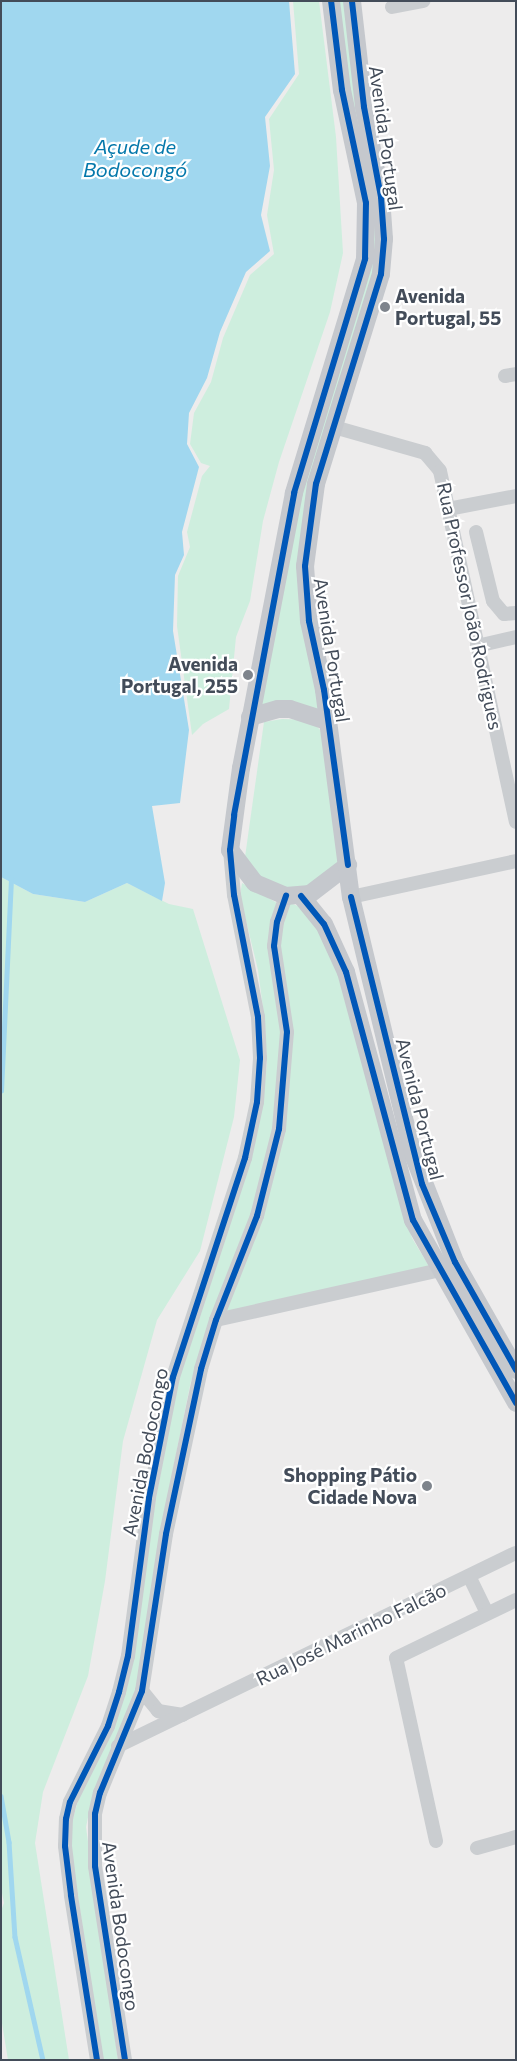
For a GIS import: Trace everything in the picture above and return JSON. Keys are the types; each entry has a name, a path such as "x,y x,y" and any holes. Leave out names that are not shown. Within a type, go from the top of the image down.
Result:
{"main road":[{"name":"Avenida Portugal","path":"332,1 341,81 366,203 364,259 294,493 250,717 230,850 255,884 293,896 324,924 346,972 405,1198 439,1270 516,1403"},
{"name":"Avenida Portugal","path":"352,1 364,107 381,197 384,239 381,274 316,484 305,566 309,620 328,721 351,897 422,1184 455,1262 516,1370"},
{"path":"250,717 278,709 290,709 328,721"},
{"path":"293,896 323,886 348,865"}],"street":[{"path":"392,7 423,1"},
{"name":"Rua Professor João Rodrigues","path":"334,427 426,453 440,471 516,822"},
{"path":"448,509 516,496"},
{"path":"476,532 493,601 504,614 516,613"},
{"path":"477,646 516,637"},
{"name":"Avenida Bodocongo","path":"97,2060 64,1846 66,1818 70,1802 108,1726 119,1692 128,1656 149,1498 171,1386 245,1158 257,1102 260,1058 258,1017 234,895 230,850"},
{"path":"351,897 516,861"},
{"name":"Avenida Bodocongo","path":"125,2060 93,1841 100,1793 142,1691 166,1534 201,1369 216,1320 257,1216 279,1129 287,1032 274,946 277,922 293,896"},
{"path":"216,1320 439,1270"},
{"name":"Rua José Marinho Falcão","path":"118,1746 187,1715 516,1553"},
{"path":"469,1576 487,1613"},
{"path":"436,1841 396,1658 516,1600"},
{"path":"142,1691 158,1711 187,1715"},
{"path":"477,1848 516,1837"}],"green space":[{"path":"293,1 319,1 336,137 343,253 330,312 279,462 263,521 250,601 236,637 229,709 203,724 192,735 177,626 178,576 190,547 187,532 202,476 210,466 201,463 190,444 194,413 211,382 223,338 250,275 274,254 267,215 274,170 269,119 299,74"},
{"path":"335,1 346,1 378,245 375,277 309,484 320,713 258,711 291,523 366,264"},
{"path":"282,719 311,720 322,732 338,862 315,884 297,889 276,888 256,877 245,857 264,722"},
{"path":"1,877 33,894 85,902 127,883 169,904 193,909 240,1060 234,1117 200,1251 157,1320 123,1441 105,1581 88,1676 43,1792 35,1843 69,2060 8,2060 1,2017 1,1911 4,1903 1,1888"},
{"path":"242,883 277,903 281,1029 277,1109 257,1197 191,1381 169,1489 138,1690 91,1803 86,1827 118,2060 103,2060 71,1851 71,1826 80,1793 114,1727 179,1373 262,1106 267,1064 265,1023 258,970 240,896"},
{"path":"288,902 310,911 339,965 395,1182 412,1238 430,1268 225,1314 285,1120 278,946"}],"water":[{"name":"Açude de Bodocongó","path":"1,1 289,1 295,74 265,117 270,166 261,215 270,251 246,272 220,332 207,378 189,413 187,444 199,467 182,532 184,555 175,575 173,631 189,730 180,803 152,806 165,883 162,901 127,883 85,902 33,894 1,877"}],"waterway":[{"path":"1,1091 11,878"},
{"path":"1,1796 9,1842 15,1937 43,2060"}],"cycle path":[{"path":"97,2060 71,1895 65,1846 66,1819 70,1802 108,1726 119,1692 128,1656 149,1498 173,1377 245,1158 257,1102 260,1058 258,1017 234,895 230,850 234,815 294,493 365,259 366,203 342,90 331,1"},
{"path":"348,865 324,690 309,621 305,566 316,484 381,274 384,239 381,197 364,107 352,1"},
{"path":"125,2060 95,1866 95,1814 100,1793 142,1691 166,1534 201,1369 216,1320 257,1216 279,1129 287,1032 274,946 277,922 286,896"},
{"path":"301,896 324,924 346,972 413,1220 516,1403"},
{"path":"351,897 422,1184 455,1262 516,1370"}],"place":[{"name":"Avenida Portugal, 55","path":"385,307"},
{"name":"Avenida Portugal, 255","path":"248,675"},
{"name":"Shopping Pátio Cidade Nova","path":"427,1486"}]}
